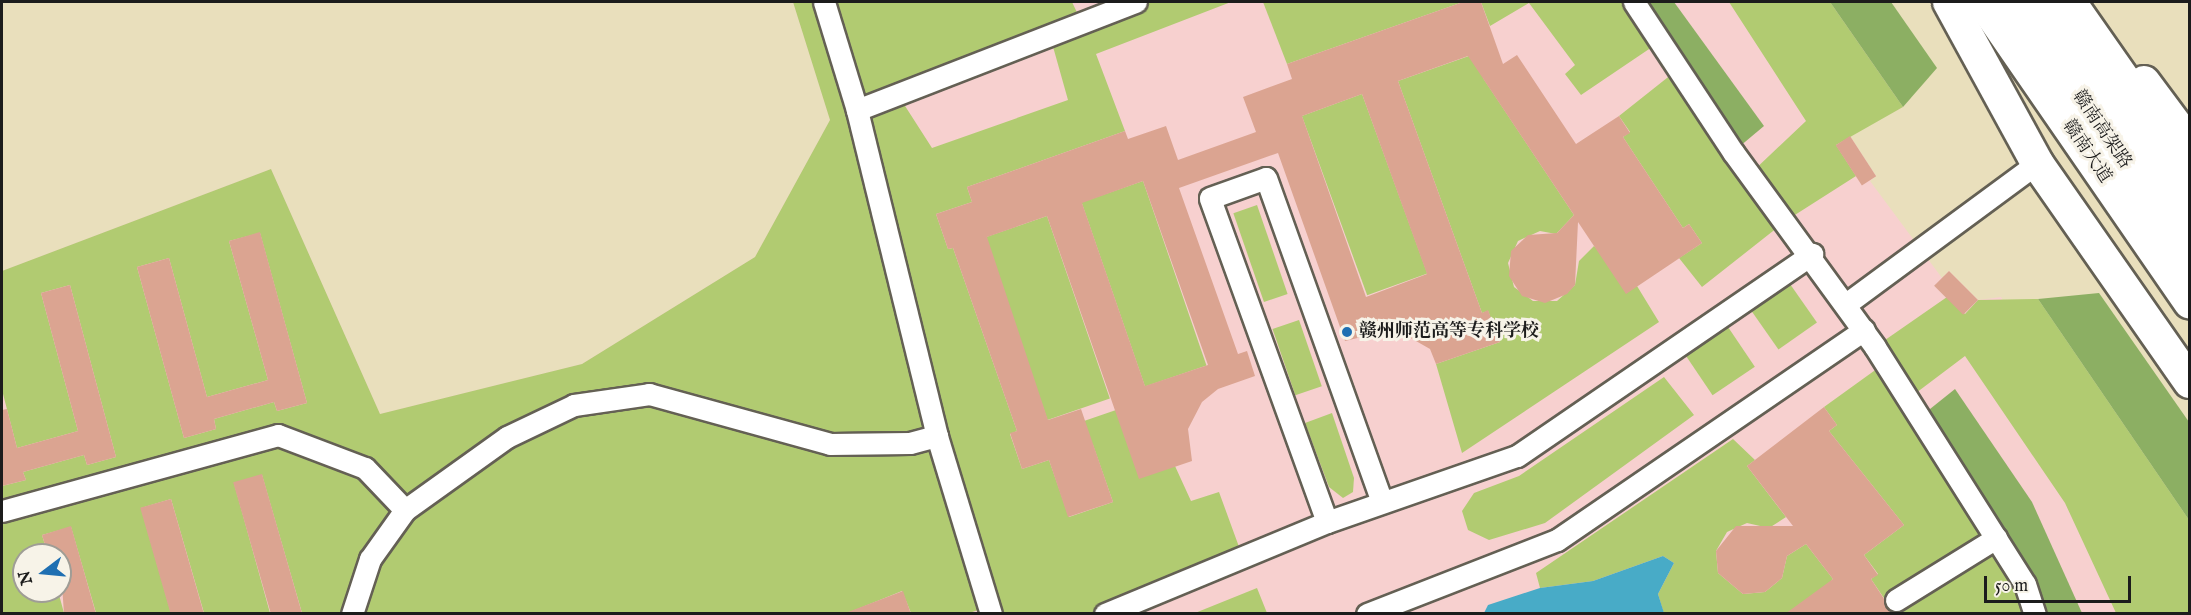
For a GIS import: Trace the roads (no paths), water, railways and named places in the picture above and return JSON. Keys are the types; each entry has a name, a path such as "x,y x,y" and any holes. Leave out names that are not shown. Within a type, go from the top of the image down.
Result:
{"main road":[{"path":"1963,2 2079,142"},
{"name":"赣南大道","path":"1983,2 2190,302"},
{"name":"赣南高架路","path":"2014,2 2190,258"},
{"name":"赣南高架路","path":"2044,2 2190,210"},
{"path":"2069,2 2190,175"}],"street":[{"path":"824,2 857,110 937,436 992,614"},
{"path":"857,110 1136,2"},
{"path":"1634,2 1733,152 1812,254 1864,330 2025,584 2035,614"},
{"path":"1949,2 2037,163 2190,382"},
{"path":"2086,2 2190,144"},
{"path":"1846,304 2037,163"},
{"path":"1327,522 1210,198 1266,178 1382,502"},
{"path":"1105,614 1327,522 1517,456 1812,254"},
{"path":"1367,614 1557,540 1864,330"},
{"path":"352,614 370,559 405,510 507,437 564,410 649,394 830,444 910,442 937,436"},
{"path":"2,511 278,435 365,468 405,510"},
{"path":"1896,600 1996,538"}],"water":[{"path":"1663,556 1674,563 1658,594 1664,613 1484,613 1488,605 1540,588 1593,581"}],"place":[{"name":"赣州师范高等专科学校","path":"1347,332"}]}
